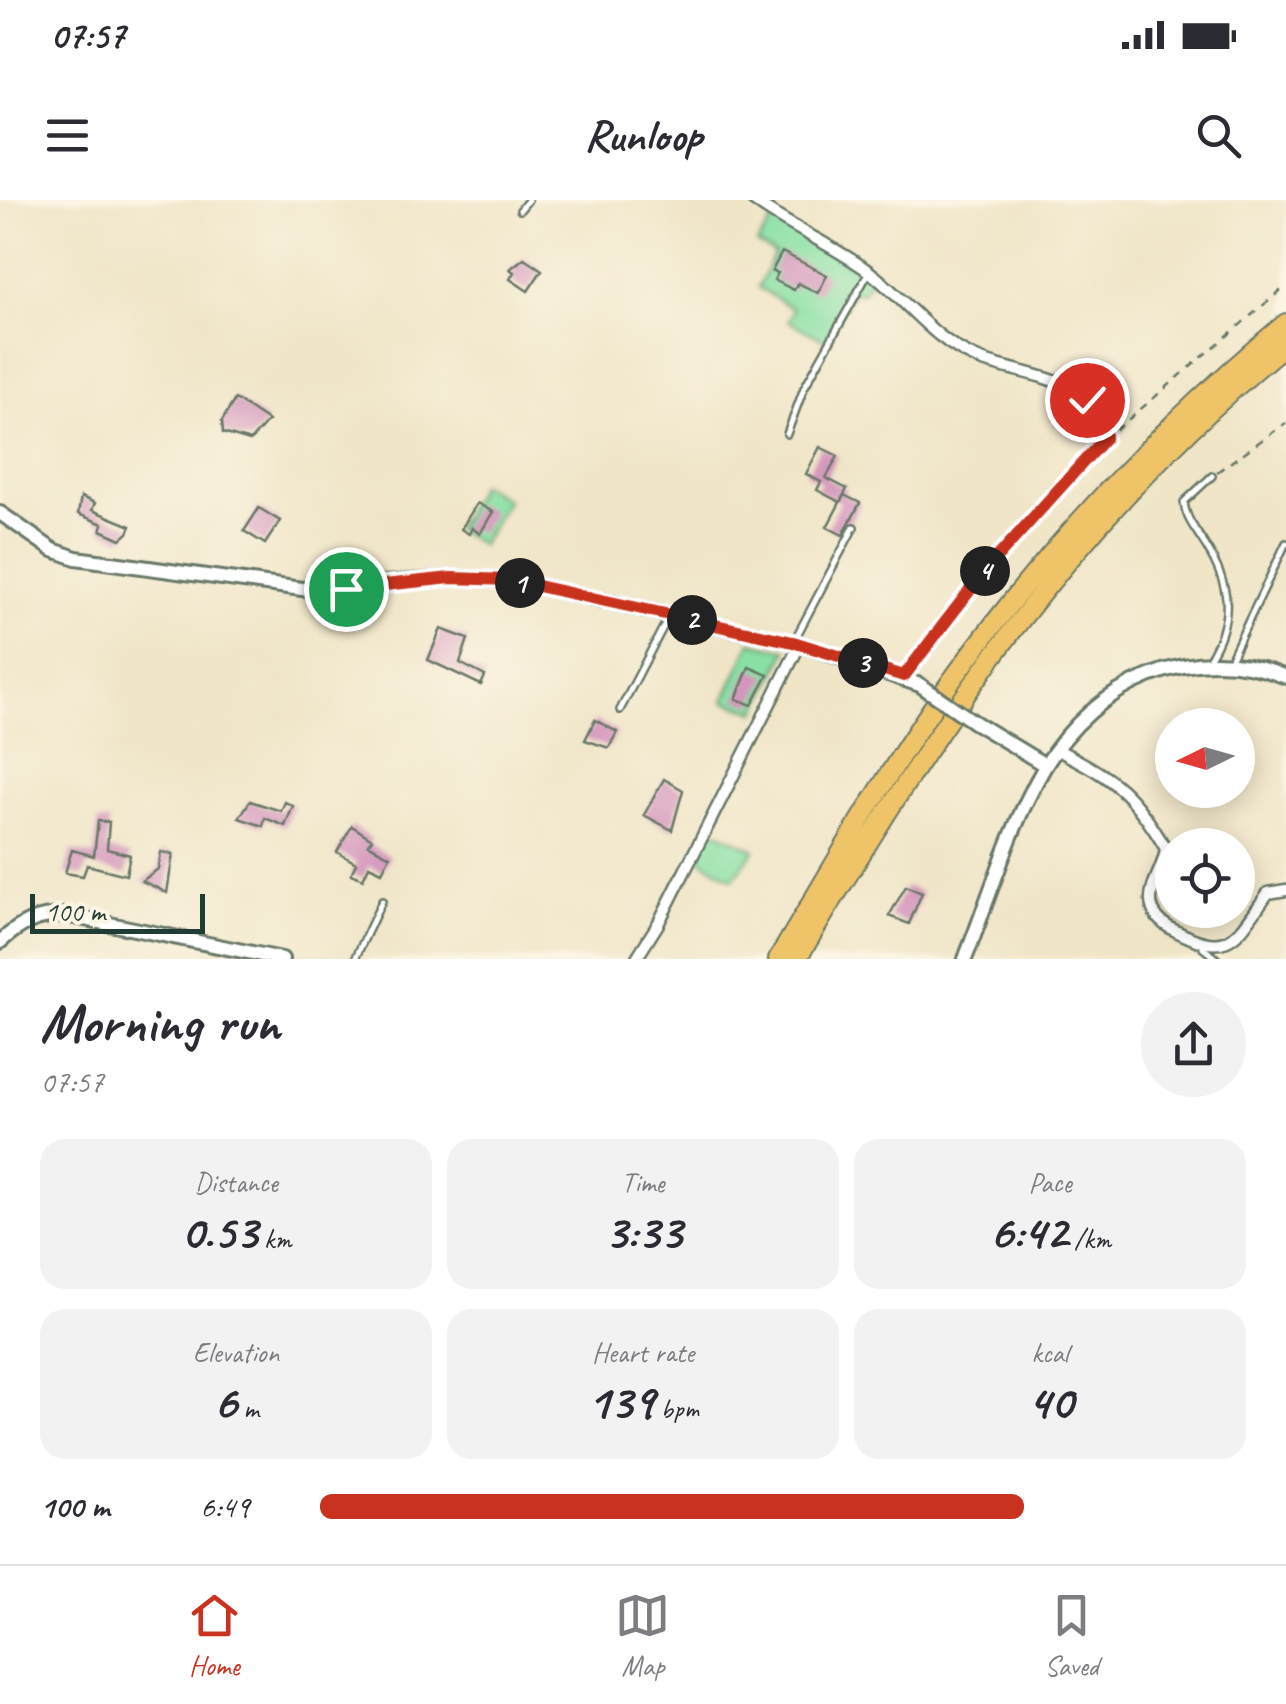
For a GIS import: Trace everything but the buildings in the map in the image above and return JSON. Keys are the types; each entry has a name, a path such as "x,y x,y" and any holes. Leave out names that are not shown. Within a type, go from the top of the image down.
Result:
{"highway":[{"path":"778,959 914,736 1016,595 1144,450 1286,323"},
{"path":"797,959 940,725 1029,604 1156,462 1286,344"}],"street":[{"path":"753,200 869,272 954,346 1078,392 1104,419 1106,434 984,572 904,676"},
{"path":"0,514 53,550 76,558 302,589 451,578 510,580 797,643 904,676 1046,766"},
{"path":"636,959 658,924 797,643"},
{"path":"966,959 1019,821 1046,766 1119,688 1158,669 1206,663 1230,662 1286,677"},
{"path":"1058,750 1122,786 1166,849 1150,895 1153,910 1164,924 1202,948 1226,946 1268,893 1286,890"},
{"path":"0,942 20,924 43,915 66,914 282,959"}],"lane":[{"path":"520,210 528,200"},
{"path":"786,434 804,388 869,272"},
{"path":"1206,663 1221,640 1229,604 1215,560 1187,517 1184,502 1212,476"},
{"path":"797,643 854,528"},
{"path":"1230,662 1286,544"},
{"path":"620,710 669,616"},
{"path":"355,959 382,902"},
{"path":"1202,948 1217,959"}],"path":[{"path":"1106,434 1140,412 1286,286"},
{"path":"1212,476 1286,423"}],"green space":[{"path":"773,219 872,277 861,294 853,290 826,341 788,321 793,309 758,287 775,254 757,244"},
{"path":"480,484 507,500 481,545 456,529"},
{"path":"751,642 787,650 756,712 724,701"},
{"path":"708,827 755,850 733,879 695,856"}],"route":[{"path":"346,589 451,578 510,580 793,642 904,676 984,572 1105,438 1104,419 1087,400"}]}
